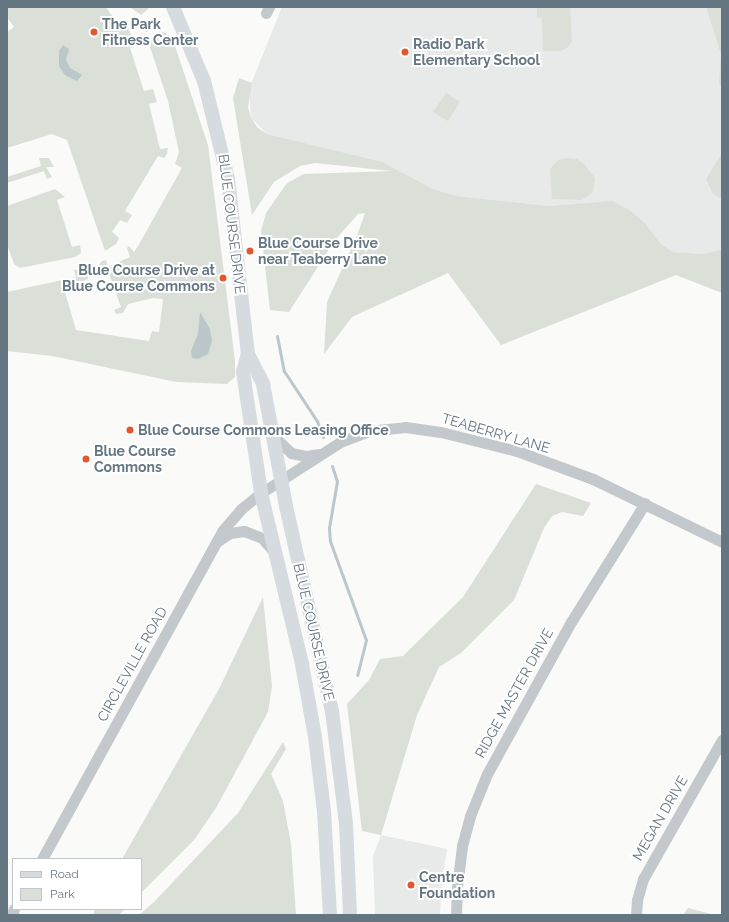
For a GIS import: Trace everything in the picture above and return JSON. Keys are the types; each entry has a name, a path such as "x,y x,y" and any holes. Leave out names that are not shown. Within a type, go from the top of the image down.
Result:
{"main road":[{"name":"BLUE COURSE DRIVE","path":"173,7 204,81 224,158 248,354 263,384 281,479 332,711 346,823 350,915"},
{"name":"BLUE COURSE DRIVE","path":"248,354 243,372 261,493 302,664 315,737 324,811 330,915"}],"street":[{"name":"TEABERRY LANE","path":"261,493 340,442 368,431 414,427 517,451 593,479 645,503 722,542"},
{"path":"273,435 291,453 307,456 321,454"},
{"name":"CIRCLEVILLE ROAD","path":"43,858 213,545 232,518 261,493"},
{"name":"RIDGE MASTER DRIVE","path":"456,915 457,887 462,846 470,816 487,774 571,622 645,503"},
{"path":"213,545 230,533 244,531 262,538 276,554"},
{"name":"MEGAN DRIVE","path":"636,915 637,900 643,879 722,740"}],"shaded area":[{"path":"282,7 706,7 721,55 722,249 704,254 673,252 661,244 645,223 592,203 549,206 457,196 433,189 383,162 267,134 251,118 249,89"},
{"path":"63,45 69,49 66,60 70,68 82,75 77,81 65,75 59,66 59,51"},
{"path":"200,312 210,329 212,341 208,354 198,359 192,358 191,351 198,334"},
{"path":"381,835 447,849 442,881 440,915 375,915 373,856"}],"green space":[{"path":"7,7 106,7 118,25 125,22 136,45 130,48 144,91 153,89 157,102 149,104 160,149 168,148 167,154 164,158 158,156 125,211 132,215 127,223 120,220 112,232 119,238 116,244 105,251 67,140 52,134 7,148 7,32 14,27 7,17"},
{"path":"130,7 150,7 141,15"},
{"path":"537,7 570,7 572,41 567,48 560,51 543,51 542,18 537,18"},
{"path":"706,7 722,7 722,89 719,83 721,55"},
{"path":"156,18 161,22 159,26 147,32 144,31 144,23"},
{"path":"163,32 172,37 208,145 235,361 235,377 227,384 176,382 52,356 7,351 7,292 76,277 74,270 86,268 89,274 88,279 64,289 76,330 149,341 152,331 159,332 163,299 153,298 128,304 123,313 116,314 114,310 121,307 108,271 101,274 98,266 102,261 106,260 108,267 130,257 127,248 129,246 134,252 182,168 175,164 179,152 168,101 150,47 152,37"},
{"path":"239,78 252,83 248,107 251,118 258,128 267,134 383,162 433,189 457,196 549,206 613,201 629,210 645,223 661,244 673,252 704,254 722,249 722,293 676,275 501,345 448,273 352,317 324,354 327,302 357,236 365,213 358,214 335,240 289,312 270,310 261,231 266,213 287,183 304,174 392,171 315,163 300,166 274,182 252,215 233,98"},
{"path":"446,93 460,102 448,121 433,112"},
{"path":"722,153 722,199 713,194 706,179"},
{"path":"39,158 49,158 54,167 46,167 52,177 47,179 44,171 7,183 7,177 41,166"},
{"path":"567,158 577,159 584,164 595,178 593,192 582,200 552,199 550,169 558,160"},
{"path":"55,189 65,197 57,200 72,247 80,245 81,253 75,257 20,268 14,264 7,244 7,206"},
{"path":"536,484 591,503 583,516 562,512 552,516 544,528 514,600 461,653 439,667 417,715 381,835 362,831 347,704 369,680 380,659 403,656 463,597"},
{"path":"263,597 272,686 268,712 216,808 194,840 142,892 142,858 123,858 219,689"},
{"path":"283,742 286,749 271,774 283,801 291,844 296,915 139,915 155,901 238,813"},
{"path":"688,908 715,915 683,915"},
{"path":"95,910 124,910 119,915 93,915"}],"waterway":[{"path":"277,336 284,371 317,421 323,437"},
{"path":"332,466 337,481 329,528 330,541 366,640 357,675"}],"place":[{"name":"The Park Fitness Center","path":"94,32"},
{"name":"Radio Park Elementary School","path":"405,52"},
{"name":"Blue Course Drive near Teaberry Lane","path":"250,251"},
{"name":"Blue Course Drive at Blue Course Commons","path":"223,278"},
{"name":"Blue Course Commons Leasing Office","path":"130,430"},
{"name":"Blue Course Commons","path":"86,459"},
{"name":"Centre Foundation","path":"411,885"}]}
